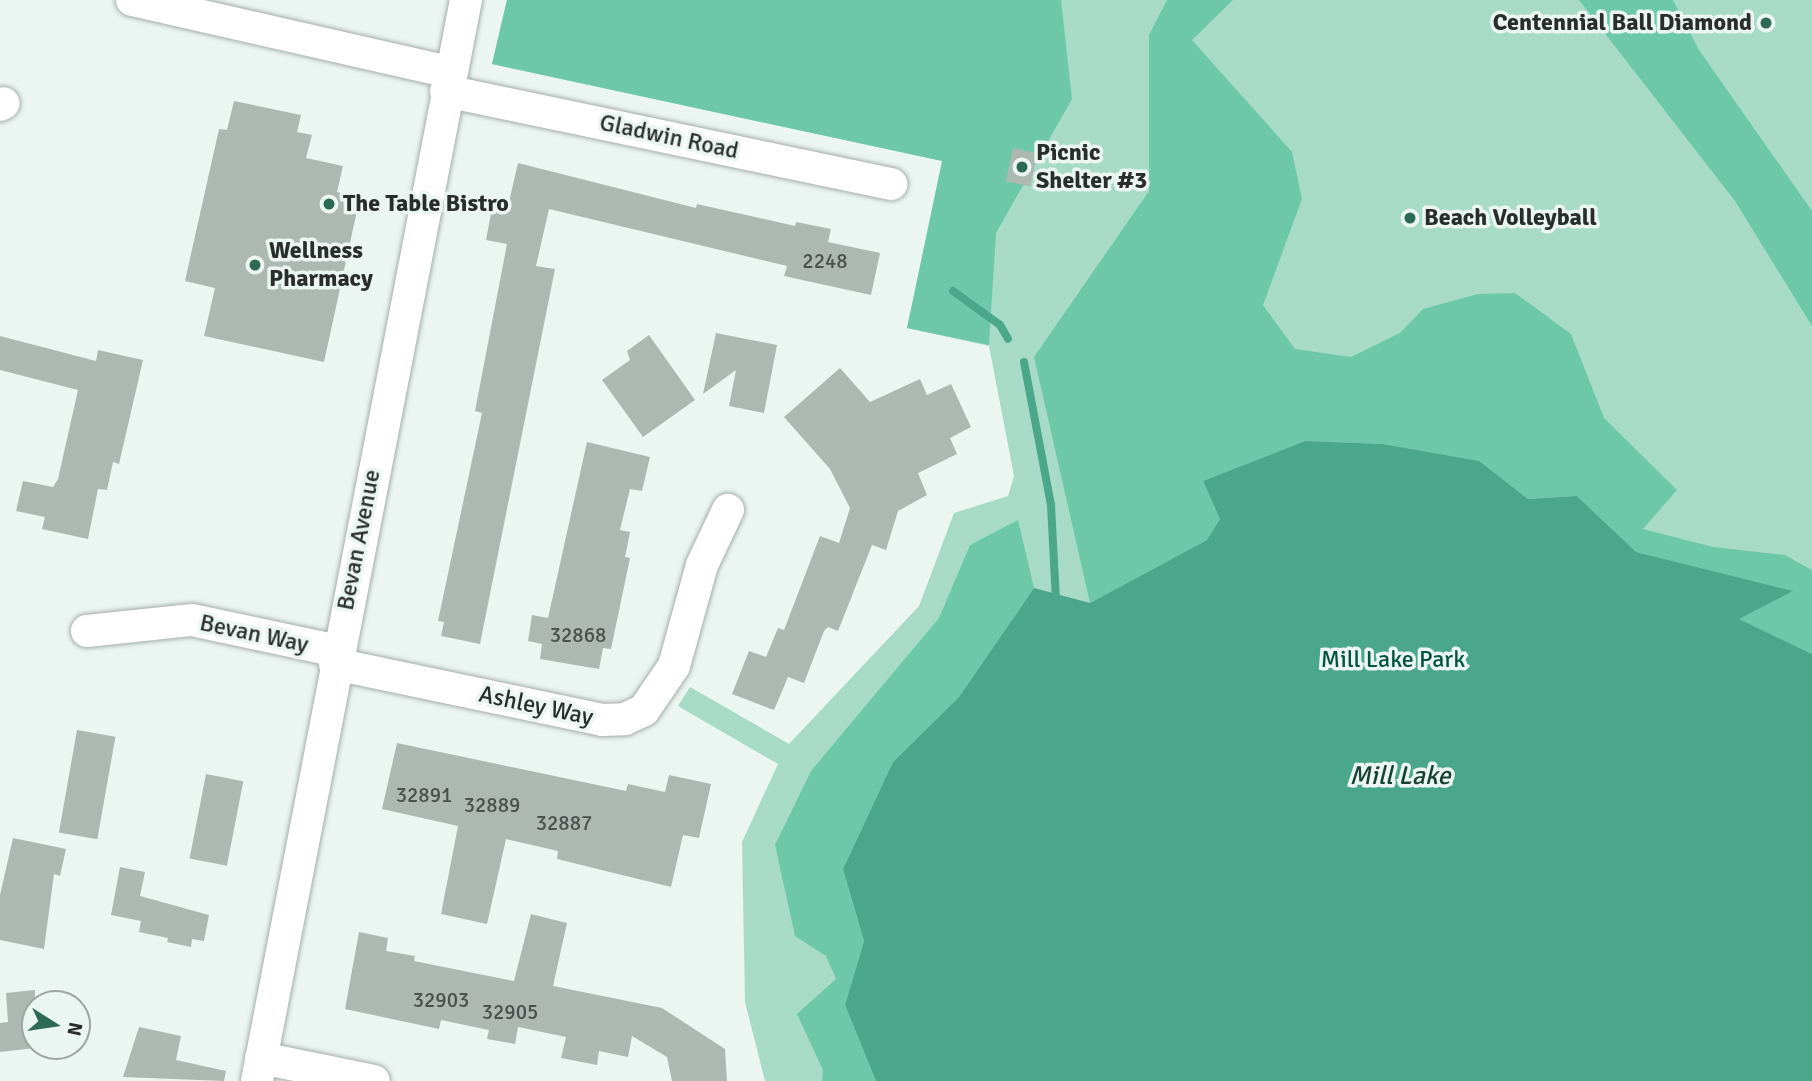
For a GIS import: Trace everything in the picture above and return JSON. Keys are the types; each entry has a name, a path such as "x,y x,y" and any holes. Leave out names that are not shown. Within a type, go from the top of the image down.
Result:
{"street":[{"name":"Gladwin Road","path":"132,0 448,81 891,184"},
{"name":"Bevan Avenue","path":"259,1069 336,658 466,0"},
{"name":"Ashley Way","path":"336,658 602,720 625,719 644,710 674,666 702,565 728,510"},
{"name":"Bevan Way","path":"87,631 192,620 336,658"},
{"path":"259,1069 374,1081"}],"green space":[{"name":"Mill Lake Park","path":"507,0 1812,0 1812,1081 765,1081 745,1002 742,842 778,764 678,706 690,687 789,744 919,606 954,513 1008,496 1014,476 989,346 907,328 943,161 492,64"}],"shaded area":[{"path":"507,0 1061,0 1072,99 996,233 989,345 907,328 942,161 492,64"},
{"path":"1167,0 1233,0 1192,40 1292,152 1302,199 1263,305 1295,349 1351,357 1400,333 1423,309 1478,294 1515,293 1571,334 1604,418 1677,490 1643,529 1713,547 1785,555 1812,570 1812,654 1738,619 1792,591 1636,552 1577,496 1528,499 1478,461 1383,444 1305,441 1203,481 1220,519 1207,540 1090,603 1034,357 1149,191 1149,35"},
{"path":"1579,0 1673,0 1699,50 1812,211 1812,326 1735,201"},
{"path":"1018,520 1034,588 959,697 893,762 843,869 864,941 845,1005 876,1081 822,1081 823,1070 797,1014 836,979 826,956 795,936 775,845 811,771 939,618 970,545"}],"water":[{"name":"Mill Lake","path":"1305,441 1383,444 1479,461 1528,499 1577,496 1636,552 1793,591 1739,619 1812,654 1812,1081 876,1081 845,1005 864,941 843,869 893,762 959,697 1034,588 1090,603 1207,540 1220,519 1203,481"}],"building":[{"path":"234,101 301,115 297,132 312,135 306,158 343,166 337,192 360,197 324,362 204,336 215,288 185,281 219,129 227,130"},
{"name":"Picnic Shelter #3","path":"1013,148 1037,153 1030,186 1006,181"},
{"path":"518,163 696,208 697,204 795,226 796,222 831,229 828,242 880,253 871,295 784,276 787,266 549,209 536,266 555,269 480,644 441,636 444,622 438,621 482,413 475,411 507,244 486,240 493,203 508,206"},
{"path":"716,333 777,345 764,413 729,406 736,370 703,394"},
{"path":"649,335 695,400 643,437 602,380 630,360 627,351"},
{"path":"0,336 96,361 98,350 143,360 119,464 113,462 107,490 98,489 88,539 42,529 45,517 16,511 23,481 53,487 58,479 78,390 0,370"},
{"path":"840,368 870,402 920,379 927,395 951,384 971,427 950,438 957,454 918,473 927,495 898,511 886,550 872,545 838,631 828,627 824,631 804,683 788,677 774,710 732,694 749,651 766,657 778,628 784,630 820,536 839,543 850,508 830,469 784,417"},
{"path":"587,442 650,457 642,491 630,489 620,530 630,532 625,557 630,558 611,649 603,648 599,669 540,659 542,644 528,641 532,615 548,618"},
{"path":"77,730 115,737 97,839 59,832"},
{"path":"397,743 626,791 628,784 665,792 669,775 711,784 699,838 683,835 671,887 557,859 558,851 506,839 487,924 441,914 458,826 382,809"},
{"path":"206,774 243,781 227,866 190,858"},
{"path":"13,838 66,849 60,876 54,874 44,949 0,940 0,895"},
{"path":"120,867 145,872 140,896 209,915 204,941 192,939 191,947 167,942 168,938 139,932 141,921 111,915"},
{"path":"531,914 567,923 553,986 662,1008 725,1049 727,1081 672,1081 667,1057 632,1036 628,1057 599,1051 597,1065 561,1058 566,1037 518,1027 515,1044 487,1039 489,1030 441,1020 439,1029 345,1009 359,932 388,938 386,951 415,956 414,961 514,981"},
{"path":"21,991 21,1050 0,1052 0,1023 8,1022 6,993"},
{"path":"139,1027 181,1036 176,1060 226,1071 224,1081 123,1077"}],"waterway":[{"path":"953,291 1000,325 1008,339"},
{"path":"1024,362 1051,505 1056,602"}],"place":[{"name":"Centennial Ball Diamond","path":"1766,23"},
{"name":"Picnic Shelter #3","path":"1022,167"},
{"name":"The Table Bistro","path":"329,204"},
{"name":"Beach Volleyball","path":"1410,218"},
{"name":"Wellness Pharmacy","path":"255,265"}]}
